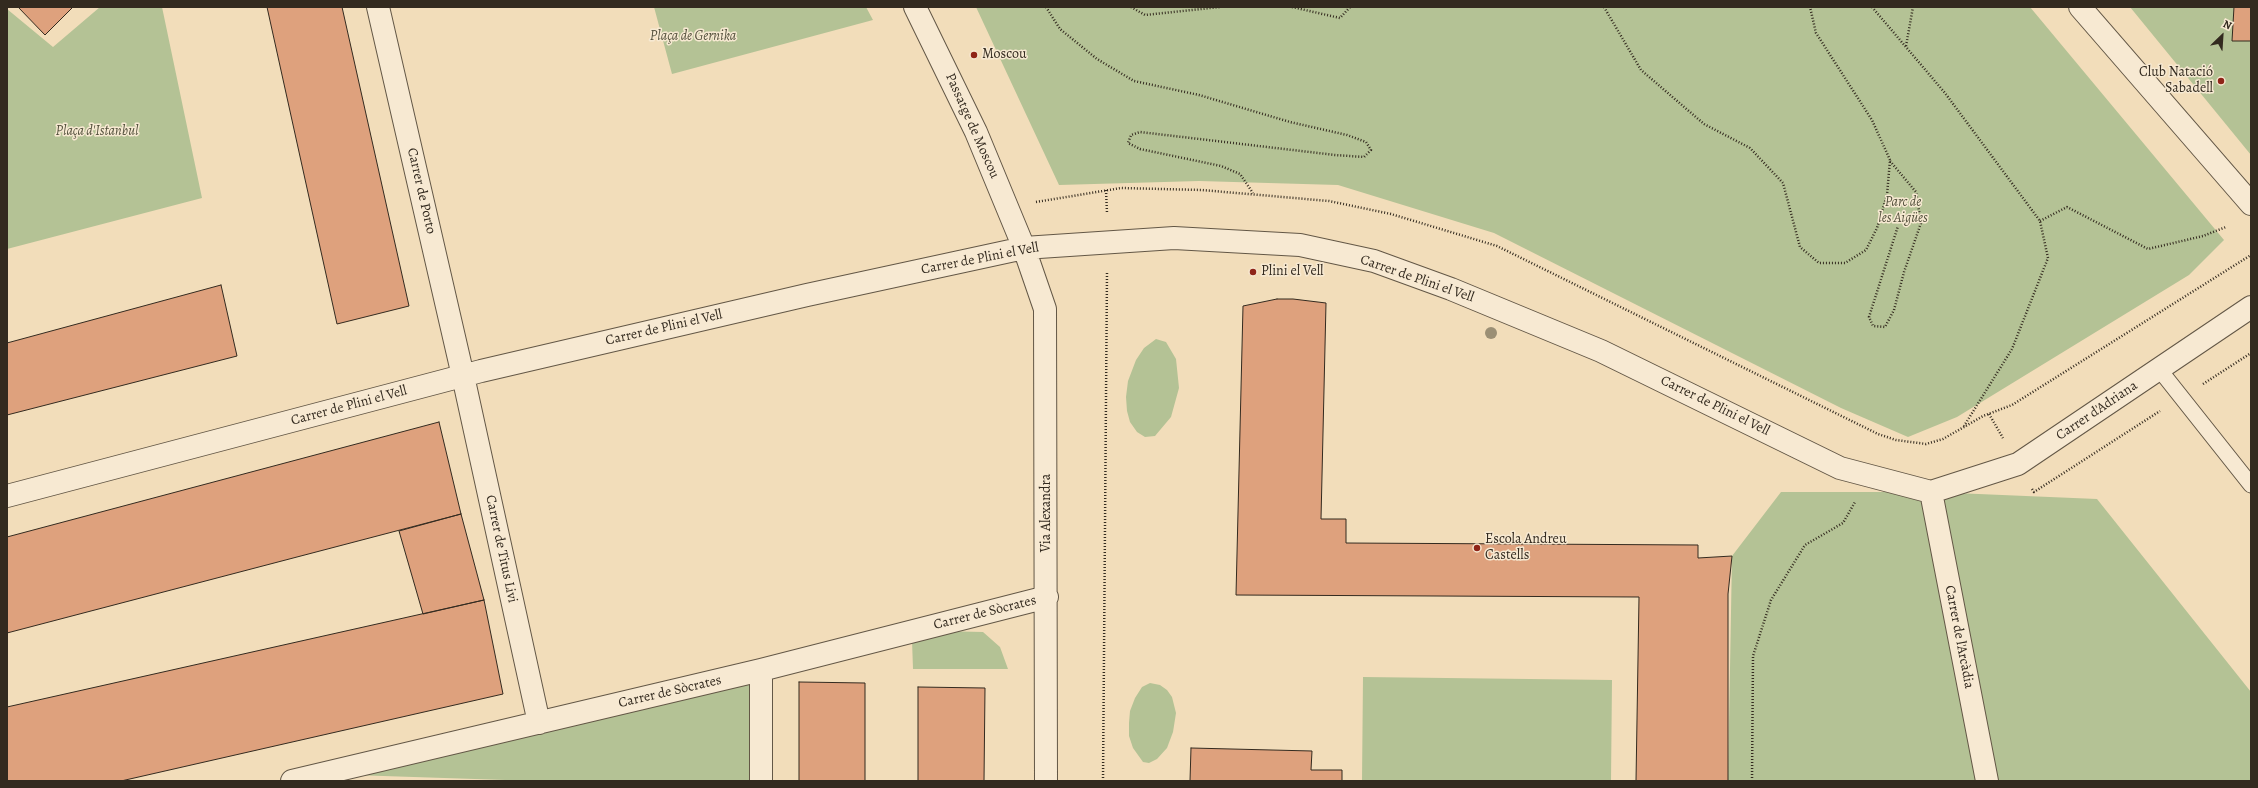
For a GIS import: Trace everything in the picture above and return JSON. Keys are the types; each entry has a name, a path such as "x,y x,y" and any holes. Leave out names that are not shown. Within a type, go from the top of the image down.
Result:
{"street":[{"name":"Carrer de Porto","path":"378,7 463,376"},
{"name":"Passatge de Moscou","path":"915,7 976,132 1024,248"},
{"path":"2080,7 2251,204"},
{"name":"Carrer de Plini el Vell","path":"7,496 463,376 791,299 1024,248 1174,238 1300,245 1374,261 1451,289 1601,351 1840,468 1931,492"},
{"name":"Via Alexandra","path":"1024,248 1045,309 1047,597 1046,781"},
{"name":"Carrer d'Adriana","path":"1931,492 2018,464 2251,307"},
{"name":"Carrer de Titus Livi","path":"463,376 539,723"},
{"name":"Carrer de l'Arcàdia","path":"1931,492 1987,781"},
{"name":"Carrer de Sòcrates","path":"292,781 322,778 539,723 761,670 1047,597"},
{"path":"761,670 761,781"}],"lane":[{"path":"2159,369 2251,485"}],"path":[{"path":"1046,7 1060,29 1096,59 1134,80 1199,95 1290,122 1347,135 1366,142 1371,150 1364,157 1335,156 1140,132 1131,135 1128,143 1140,149 1221,166 1240,174 1254,194"},
{"path":"1131,7 1145,15 1220,7"},
{"path":"1292,7 1340,18 1350,7"},
{"path":"1604,7 1641,70 1704,124 1750,148 1783,182 1800,247 1819,263 1845,263 1866,250 1877,228 1887,195 1890,160"},
{"path":"1810,7 1816,33 1872,120 1890,160 1916,192 1921,223 1904,272 1894,310 1885,327 1873,326 1869,317 1898,226"},
{"path":"1872,7 1945,93 2040,221 2048,258 2012,349 1964,427"},
{"path":"1906,46 1913,7"},
{"path":"1103,781 1107,243 1106,190"},
{"path":"2040,221 2068,207 2148,249 2203,236 2226,227"},
{"path":"1943,439 1983,416 2012,405 2251,255"},
{"path":"1752,781 1753,656 1771,600 1805,545 1844,523 1869,475"}],"green space":[{"name":"Plaça d'Istanbul","path":"100,7 162,7 202,198 7,249 7,9 53,47"},
{"name":"Plaça de Gernika","path":"654,7 866,7 873,20 672,74"},
{"name":"Parc de les Aigües","path":"976,7 2030,7 2224,240 2189,275 1957,417 1908,437 1841,408 1494,233 1338,185 1199,181 1059,185"},
{"name":"Club Natació Sabadell","path":"2130,7 2251,7 2251,155"},
{"path":"1156,339 1166,342 1176,359 1179,388 1171,417 1155,436 1145,437 1137,432 1130,422 1127,411 1126,397 1128,381 1136,360 1144,348"},
{"path":"1781,492 1931,492 2097,499 2251,692 2251,781 1728,781 1732,556"},
{"path":"940,631 983,632 1000,647 1008,669 913,669 912,640"},
{"path":"761,670 761,781 536,781 322,774"},
{"path":"1363,677 1612,680 1611,781 1362,781"},
{"path":"1150,683 1160,685 1167,690 1172,697 1176,713 1173,732 1167,748 1157,759 1149,763 1143,762 1133,748 1129,736 1129,723 1130,711 1135,698 1142,687"}],"building":[{"path":"18,7 73,7 45,35"},
{"path":"267,7 342,7 409,306 337,324"},
{"path":"2234,7 2251,7 2251,41 2232,41"},
{"path":"221,285 237,356 7,415 7,343"},
{"path":"1277,299 1293,299 1326,303 1321,519 1346,519 1346,543 1698,545 1698,558 1732,556 1728,594 1728,781 1636,781 1639,597 1236,595 1243,306"},
{"path":"439,422 461,514 7,633 7,537"},
{"path":"461,514 484,600 423,614 399,531"},
{"path":"484,600 503,694 121,781 7,781 7,707"},
{"path":"799,682 865,683 865,781 799,781"},
{"path":"918,687 985,688 984,781 918,781"},
{"path":"1191,748 1312,751 1311,770 1342,770 1342,781 1190,781"}],"place":[{"name":"Moscou","path":"974,55"},
{"name":"Club Natació Sabadell","path":"2221,81"},
{"name":"Plini el Vell","path":"1253,272"},
{"name":"Escola Andreu Castells","path":"1477,548"}]}
